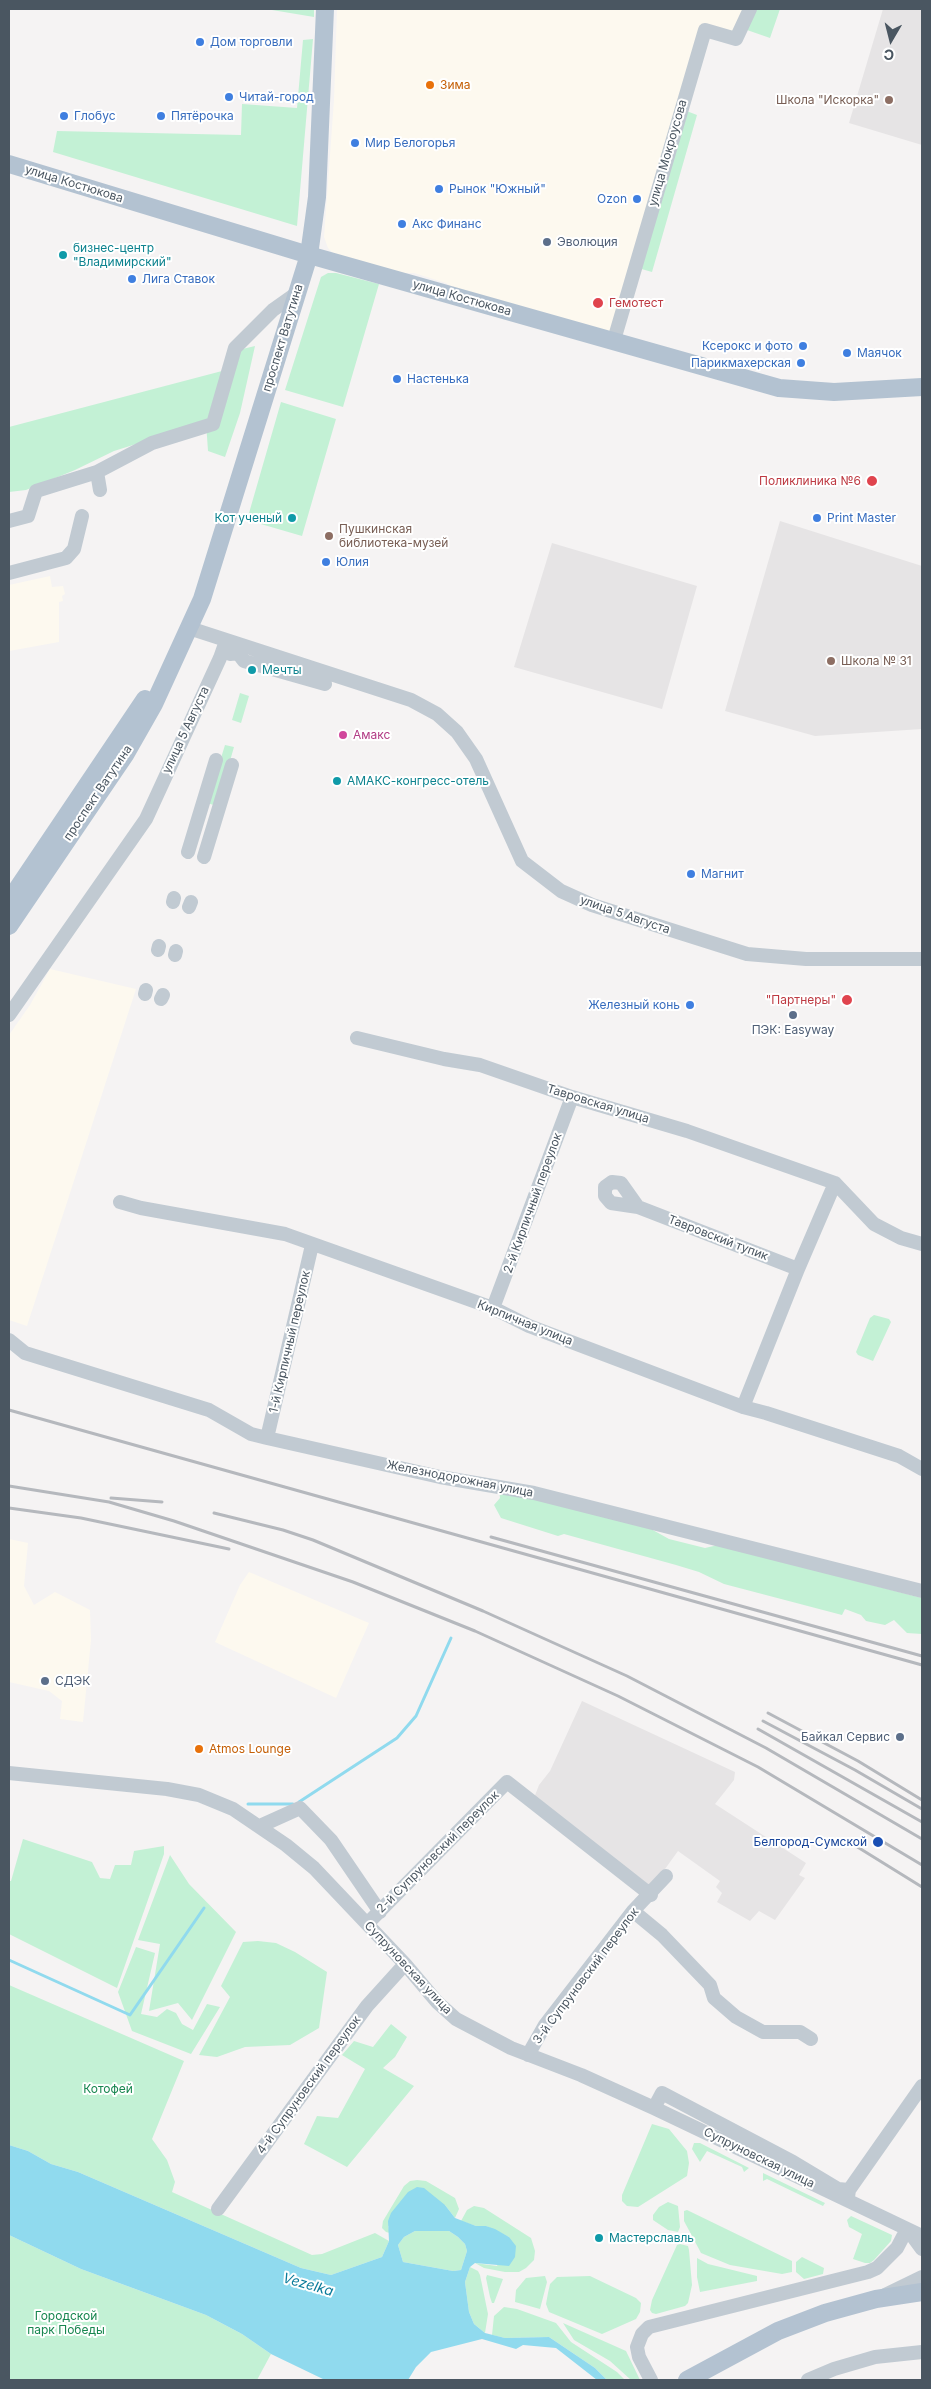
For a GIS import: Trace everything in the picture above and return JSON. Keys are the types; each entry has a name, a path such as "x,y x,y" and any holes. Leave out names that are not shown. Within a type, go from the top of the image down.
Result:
{"main road":[{"name":"проспект Ватутина","path":"9,926 125,755 154,704 202,598 308,255 317,197 325,9"},
{"name":"улица Костюкова","path":"9,164 308,255 779,388 834,392 922,388"},
{"name":"проспект Ватутина","path":"9,901 178,654"},
{"path":"691,2378 778,2331 825,2313 876,2299 922,2292"}],"street":[{"name":"улица Мокроусова","path":"614,340 705,30 736,39 750,9"},
{"path":"9,521 28,516 36,491 97,472 152,443 213,424 235,348 272,310 297,293"},
{"path":"97,472 100,490"},
{"path":"9,573 66,558 74,549 82,516"},
{"name":"улица 5 Августа","path":"189,628 237,654 411,700 437,714 457,732 476,759 522,861 561,891 592,905 747,954 806,959 922,959"},
{"path":"237,654 264,670 325,684"},
{"name":"улица 5 Августа","path":"9,1015 146,819 220,658 237,654"},
{"path":"188,852 216,760"},
{"path":"204,857 232,765"},
{"name":"Тавровская улица","path":"356,1038 444,1059 480,1065 572,1097 686,1131 835,1183"},
{"name":"2-й Кирпичный переулок","path":"493,1308 572,1097"},
{"path":"743,1408 798,1269 835,1183 874,1224 901,1238 922,1244"},
{"name":"Кирпичная улица","path":"120,1202 141,1208 285,1234 493,1308 529,1326 743,1408 766,1413 899,1456 922,1469"},
{"name":"Тавровский тупик","path":"638,1208 798,1269"},
{"name":"1-й Кирпичный переулок","path":"268,1438 312,1245"},
{"name":"Железнодорожная улица","path":"9,1340 25,1353 209,1410 252,1434 440,1477 534,1493 922,1591"},
{"name":"Супруновская улица","path":"9,1773 167,1789 199,1795 233,1809 260,1826 314,1868 405,1964 437,2002 456,2019 528,2055 581,2074 654,2108 662,2093 792,2162 848,2195"},
{"name":"2-й Супруновский переулок","path":"367,1924 507,1782 650,1895"},
{"path":"260,1826 300,1808 331,1840 380,1912"},
{"name":"3-й Супруновский переулок","path":"528,2055 545,2026 633,1911 666,1876"},
{"path":"633,1911 669,1942 710,1985 714,1998 736,2017 763,2032 800,2032 811,2039"},
{"name":"4-й Супруновский переулок","path":"218,2209 366,2006 405,1964"},
{"path":"922,2086 911,2105 848,2195 922,2236"},
{"path":"907,2229 922,2249"},
{"path":"651,2380 639,2357 637,2347 642,2334 649,2327 868,2272 877,2268 897,2248 907,2229"},
{"path":"876,2299 922,2277"},
{"path":"808,2380 834,2369 875,2357 922,2352"}],"shaded area":[{"path":"337,9 746,9 734,35 703,27 611,333 461,293 446,283 414,273 394,273 333,253 328,248 324,237 334,100"},
{"name":"Школа \"Искорка\"","path":"883,9 922,9 922,145 849,123"},
{"name":"Школа № 31","path":"780,521 922,566 922,729 815,736 725,711"},
{"path":"552,543 697,586 662,709 514,667"},
{"path":"50,576 52,587 63,586 65,594 62,596 63,601 59,602 59,642 9,651 9,585"},
{"path":"50,969 136,989 27,1326 9,1320 9,1035 30,1005"},
{"path":"9,1539 28,1543 24,1586 34,1605 55,1592 90,1610 91,1640 83,1722 60,1719 62,1701 49,1691 9,1682"},
{"path":"249,1572 369,1623 336,1698 215,1642 240,1585"},
{"path":"582,1701 735,1772 734,1780 715,1804 806,1863 799,1875 805,1878 775,1920 759,1911 750,1921 717,1902 722,1893 716,1887 720,1881 678,1851 652,1887 534,1798 539,1785 550,1771"}],"green space":[{"path":"266,9 314,9 314,17"},
{"path":"756,9 780,9 770,38 747,30"},
{"path":"313,39 297,226 53,152 57,131 241,135 242,104 297,108 303,40"},
{"path":"684,110 697,115 652,272 638,268"},
{"path":"328,273 336,273 379,284 343,407 285,390 321,277"},
{"path":"255,346 240,413 225,457 208,451 206,422 114,451 75,470 26,490 9,492 9,427 222,371 230,352"},
{"path":"281,402 336,419 302,536 247,520"},
{"path":"240,693 249,696 241,723 232,720"},
{"path":"225,745 234,747 217,806 207,803"},
{"path":"874,1315 889,1319 891,1322 873,1361 858,1355 856,1352 870,1318"},
{"path":"499,1490 651,1529 669,1539 705,1548 718,1545 922,1598 922,1634 907,1633 894,1620 885,1625 866,1621 861,1615 845,1609 842,1615 724,1584 699,1572 676,1565 564,1534 558,1536 501,1518 494,1505 500,1498"},
{"path":"23,1839 92,1862 100,1878 110,1879 115,1865 131,1865 134,1851 164,1846 164,1854 117,1988 9,1934 9,1881 11,1881"},
{"path":"170,1855 189,1884 236,1932 192,2020 178,2003 149,2011 160,1944 138,1940"},
{"path":"243,1942 276,1943 295,1952 327,1972 319,2028 290,2045 245,2047 217,2057 199,2055 230,1997 221,1986"},
{"path":"136,1947 155,1953 141,2014 157,2017 167,2009 176,2013 182,2024 193,2030 207,2004 220,2007 191,2054 132,2031 118,1992"},
{"name":"Котофей","path":"9,1985 184,2061 152,2139 167,2160 175,2182 172,2192 312,2255 322,2254 375,2233 389,2241 382,2257 331,2275 301,2268 78,2172 51,2164 28,2151 9,2145"},
{"path":"391,2024 407,2037 395,2057 383,2068 414,2086 347,2167 304,2144 317,2116 338,2118 365,2069 342,2055 354,2041 373,2047"},
{"path":"652,2124 669,2129 687,2151 689,2163 687,2176 638,2207 627,2206 622,2201 622,2195"},
{"path":"694,2143 700,2143 749,2168 744,2172 742,2167 707,2151 700,2162 692,2149"},
{"path":"763,2173 825,2203 823,2206 767,2179 763,2181"},
{"path":"410,2181 426,2181 455,2198 459,2209 455,2218 445,2205 388,2226 390,2233 386,2232 382,2228 383,2221 404,2186"},
{"path":"668,2202 678,2206 680,2227 678,2232 668,2230 653,2220 653,2215 659,2207"},
{"path":"474,2206 484,2208 531,2238 535,2251 534,2260 526,2268 519,2272 505,2272 484,2268 475,2263 497,2266 509,2237 486,2226 476,2226 461,2221 467,2210"},
{"path":"687,2210 792,2261 792,2272 782,2274 730,2265 701,2253 684,2221 684,2211"},
{"path":"851,2216 892,2235 891,2241 870,2263 853,2259 862,2234 849,2227 847,2220"},
{"path":"415,2231 449,2231 458,2237 465,2244 467,2251 461,2270 453,2271 403,2262 398,2245 404,2237"},
{"name":"Городской парк Победы","path":"9,2235 81,2269 206,2315 242,2334 271,2354 257,2380 9,2380"},
{"path":"677,2245 688,2246 689,2250 692,2285 688,2303 685,2306 656,2314 652,2313 650,2310 652,2300"},
{"path":"802,2257 824,2268 823,2274 804,2279 796,2272 796,2262"},
{"path":"697,2258 708,2264 757,2276 757,2281 700,2292 697,2277"},
{"path":"470,2267 478,2271 480,2275 488,2314 485,2333 474,2324 469,2312 465,2282"},
{"path":"487,2275 503,2279 494,2303 492,2303 490,2297"},
{"path":"545,2276 547,2282 540,2309 515,2302 516,2290 526,2278"},
{"path":"590,2276 636,2298 641,2303 640,2312 636,2319 602,2334 549,2312 546,2304 550,2284 557,2277"},
{"path":"504,2307 517,2309 556,2323 571,2342 617,2372 625,2380 607,2380 595,2368 549,2337 505,2338 492,2335 494,2316"},
{"path":"563,2323 626,2351 640,2380 631,2380 610,2361 574,2340"}],"water":[{"name":"Vezelka","path":"9,2145 28,2151 51,2164 78,2172 301,2268 331,2275 382,2257 389,2241 388,2221 391,2213 408,2192 417,2187 424,2188 445,2205 455,2218 476,2226 486,2226 495,2229 509,2237 516,2246 515,2257 509,2266 475,2263 470,2267 465,2282 469,2312 474,2324 485,2333 505,2338 549,2337 595,2368 607,2380 597,2380 556,2348 523,2345 516,2349 482,2339 431,2352 416,2367 408,2380 325,2380 271,2354 242,2334 206,2315 81,2269 9,2235","holes":["415,2231 449,2231 465,2244 467,2251 461,2270 453,2271 403,2262 398,2245 404,2237"]}],"waterway":[{"path":"299,1802 397,1738 416,1716 451,1638"},
{"path":"248,1804 293,1804"},
{"path":"9,1960 130,2015 204,1908"}],"railway":[{"path":"9,1410 922,1665"},
{"path":"9,1486 109,1502 174,1521 353,1582 475,1631 618,1696 758,1767 922,1865"},
{"path":"111,1498 162,1502"},
{"path":"9,1508 81,1518 229,1549"},
{"path":"214,1513 283,1530 313,1540 483,1611 627,1676 766,1748 922,1839"},
{"path":"491,1537 922,1656"},
{"path":"768,1713 858,1761 922,1800"},
{"path":"763,1721 855,1770 922,1809"},
{"path":"758,1729 922,1822"},
{"path":"851,1843 922,1887"}],"place":[{"name":"Дом торговли","path":"200,42"},
{"name":"Зима","path":"430,85"},
{"name":"Читай-город","path":"229,97"},
{"name":"Школа \"Искорка\"","path":"889,100"},
{"name":"Глобус","path":"64,116"},
{"name":"Пятёрочка","path":"161,116"},
{"name":"Мир Белогорья","path":"355,143"},
{"name":"Рынок \"Южный\"","path":"439,189"},
{"name":"Ozon","path":"637,199"},
{"name":"Акс Финанс","path":"402,224"},
{"name":"Эволюция","path":"547,242"},
{"name":"бизнес-центр \"Владимирский\"","path":"63,255"},
{"name":"Лига Ставок","path":"132,279"},
{"name":"Гемотест","path":"598,303"},
{"name":"Ксерокс и фото","path":"803,346"},
{"name":"Маячок","path":"847,353"},
{"name":"Парикмахерская","path":"801,363"},
{"name":"Настенька","path":"397,379"},
{"name":"Поликлиника №6","path":"872,481"},
{"name":"Кот ученый","path":"292,518"},
{"name":"Print Master","path":"817,518"},
{"name":"Пушкинская библиотека-музей","path":"329,536"},
{"name":"Юлия","path":"326,562"},
{"name":"Школа № 31","path":"831,661"},
{"name":"Мечты","path":"252,670"},
{"name":"Амакс","path":"343,735"},
{"name":"АМАКС-конгресс-отель","path":"337,781"},
{"name":"Магнит","path":"691,874"},
{"name":"\"Партнеры\"","path":"847,1000"},
{"name":"Железный конь","path":"690,1005"},
{"name":"ПЭК: Easyway","path":"793,1015"},
{"name":"СДЭК","path":"45,1681"},
{"name":"Байкал Сервис","path":"900,1737"},
{"name":"Atmos Lounge","path":"199,1749"},
{"name":"Белгород-Сумской","path":"878,1842"},
{"name":"Мастерславль","path":"599,2238"}]}
